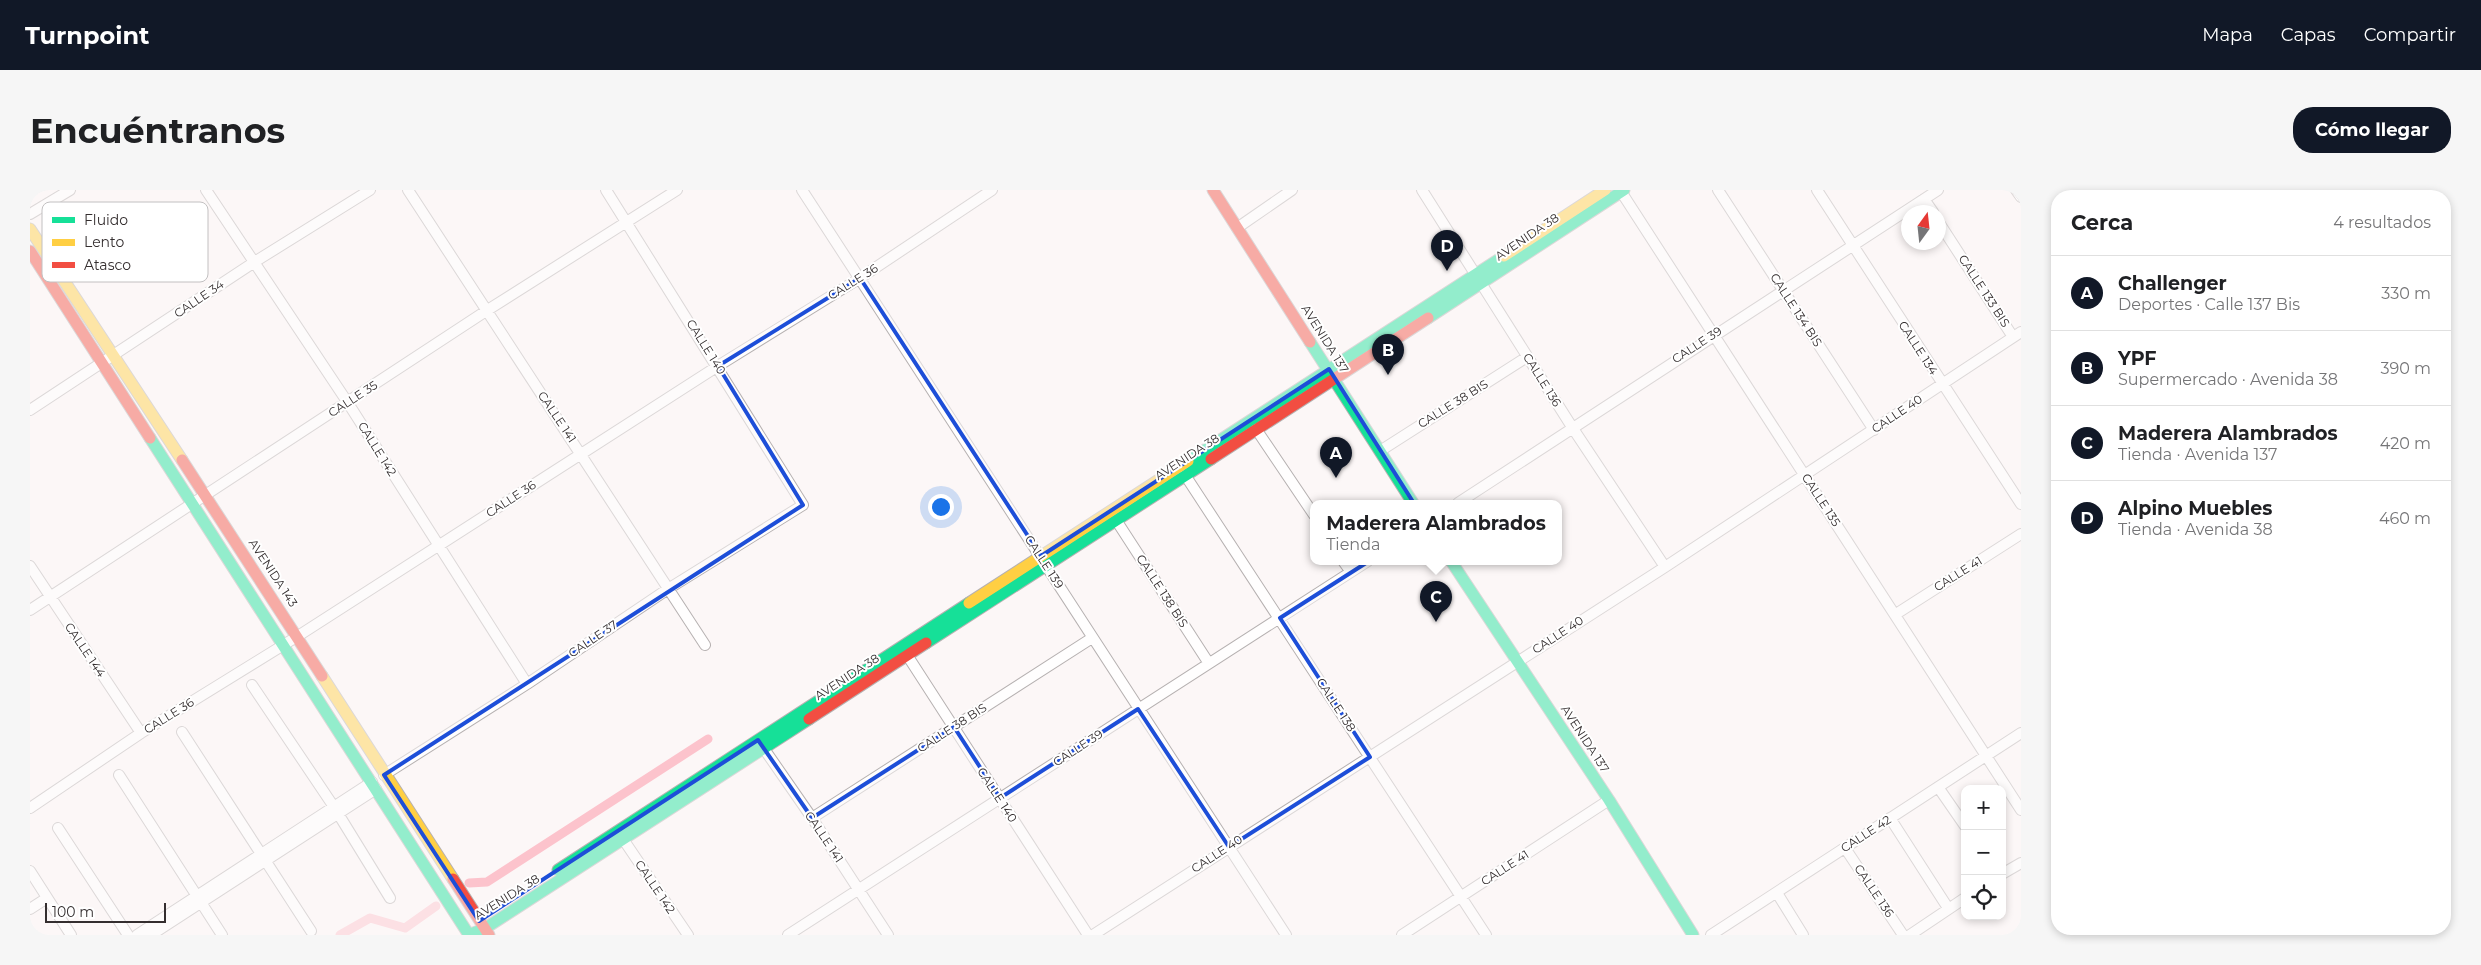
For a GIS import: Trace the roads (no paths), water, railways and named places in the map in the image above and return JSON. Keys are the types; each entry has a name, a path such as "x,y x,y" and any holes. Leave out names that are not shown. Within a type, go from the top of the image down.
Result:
{"main road":[{"name":"AVENIDA 137","path":"1213,190 1332,373 1411,500"},
{"name":"AVENIDA 38","path":"469,935 484,928 623,839 760,744 907,655 1044,560 1116,520 1186,475 1256,429 1332,373 1475,274 1605,190"},
{"name":"AVENIDA 38","path":"484,928 760,744 1332,373 1482,284 1622,190"},
{"name":"AVENIDA 143","path":"30,229 42,247"},
{"path":"30,251 42,270"},
{"path":"49,282 469,935"},
{"name":"AVENIDA 143","path":"65,282 298,636 384,775 484,928"},
{"name":"AVENIDA 137","path":"1454,565 1609,800 1693,935"}],"street":[{"path":"50,202 70,190"},
{"name":"CALLE 142","path":"206,190 256,261 348,402 527,684"},
{"name":"CALLE 34","path":"30,410 256,261 370,190"},
{"name":"CALLE 141","path":"408,190 705,645"},
{"name":"CALLE 140","path":"606,190 803,504"},
{"name":"CALLE 35","path":"30,610 486,311 677,190"},
{"name":"CALLE 139","path":"802,190 1286,935"},
{"name":"CALLE 36","path":"30,808 142,733 284,645 718,366 860,278 992,190"},
{"path":"1237,228 1292,190"},
{"name":"CALLE 136","path":"1422,190 1572,427 1665,567"},
{"name":"CALLE 135","path":"1622,190 2021,810"},
{"name":"CALLE 134 BIS","path":"1718,190 1874,430"},
{"name":"CALLE 134","path":"1817,190 2021,504"},
{"name":"CALLE 39","path":"1462,500 1713,334 1938,190"},
{"path":"2016,190 2021,197"},
{"path":"1924,199 1928,205"},
{"path":"30,214 42,207"},
{"name":"CALLE 133 BIS","path":"1946,232 2017,334"},
{"name":"CALLE 40","path":"1093,935 1665,567 2017,334"},
{"name":"CALLE 38 BIS","path":"1380,451 1527,357"},
{"path":"1256,429 1310,509"},
{"name":"CALLE 138","path":"1186,475 1486,935"},
{"name":"CALLE 37","path":"384,775 527,684 668,589 803,504"},
{"name":"CALLE 138 BIS","path":"1116,520 1208,662"},
{"name":"CALLE 41","path":"1896,614 2021,534"},
{"path":"1347,565 1351,572"},
{"name":"CALLE 39","path":"788,935 1208,662 1362,565"},
{"name":"CALLE 144","path":"30,566 142,733"},
{"name":"CALLE 38 BIS","path":"812,818 1092,638"},
{"name":"CALLE 140","path":"907,655 1088,935"},
{"path":"252,685 336,810 390,898"},
{"path":"182,732 311,931"},
{"name":"CALLE 42","path":"1711,935 2021,734"},
{"name":"CALLE 141","path":"760,744 812,818 888,935"},
{"path":"119,776 222,935"},
{"path":"150,935 198,900 374,786"},
{"path":"1938,787 1961,820"},
{"name":"CALLE 41","path":"1402,935 1609,800"},
{"path":"1890,818 1948,908"},
{"path":"58,828 128,935"},
{"name":"CALLE 142","path":"623,839 688,935"},
{"name":"CALLE 136","path":"1845,848 1904,935"},
{"path":"2006,871 2021,862"},
{"path":"30,871 71,935"},
{"path":"1777,893 1804,935"},
{"path":"30,910 47,898"},
{"path":"136,935 198,900"},
{"path":"1910,935 1961,900"}],"waterway":[{"path":"469,883 487,882 708,739"},
{"path":"340,935 370,918 405,928 436,906"}],"place":[{"name":"Alpino Muebles","path":"1447,271"},
{"name":"YPF","path":"1388,375"},
{"name":"Challenger","path":"1336,478"},
{"name":"Maderera Alambrados","path":"1436,622"}]}
